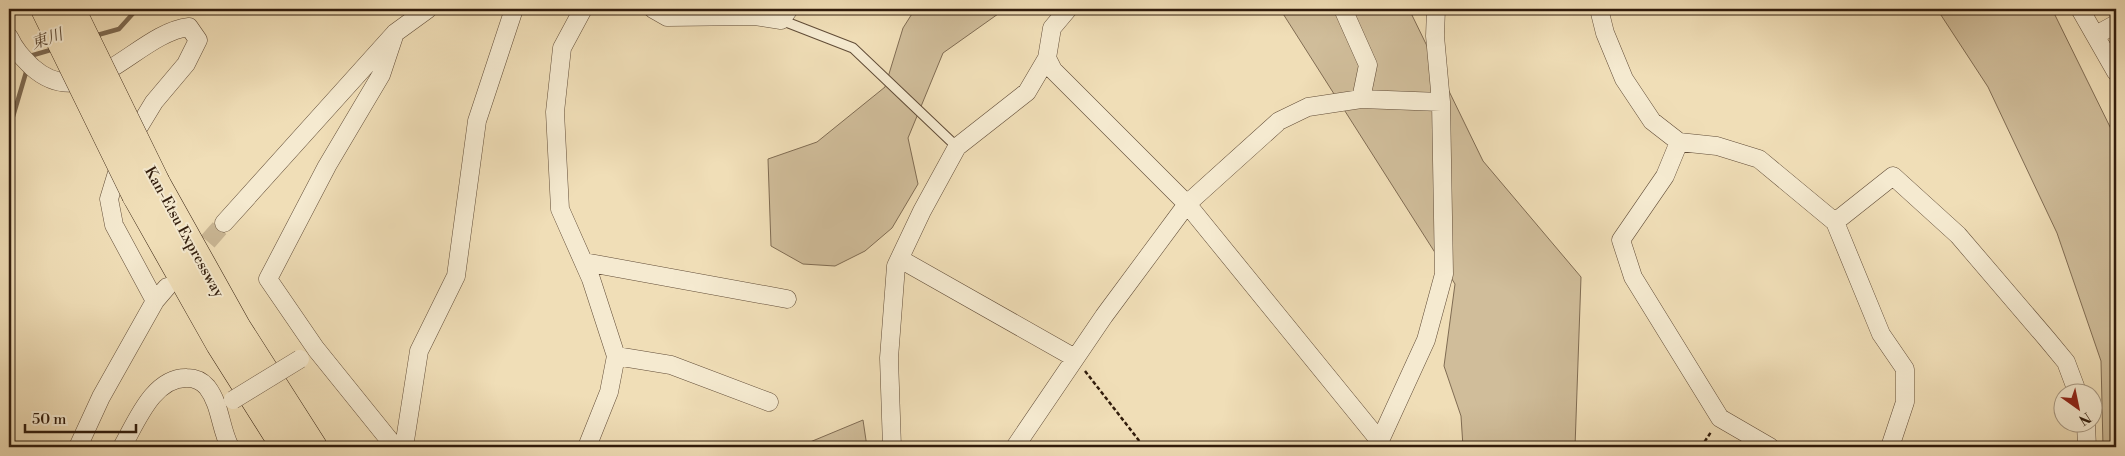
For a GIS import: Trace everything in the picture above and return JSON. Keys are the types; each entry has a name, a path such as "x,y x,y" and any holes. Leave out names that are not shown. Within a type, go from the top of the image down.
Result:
{"highway":[{"name":"Kan-Etsu Expressway","path":"46,9 146,189 313,447"},
{"name":"Kan-Etsu Expressway","path":"71,9 146,189 220,344 285,447"}],"street":[{"path":"224,223 395,33 428,9"},
{"path":"404,447 419,351 456,276 476,121 514,9"},
{"path":"583,9 562,48 555,112 560,209 584,262 616,356 609,392 587,447"},
{"path":"653,9 667,17 785,14"},
{"path":"892,447 889,358 896,266 922,211 957,147 1027,92 1047,58 1052,28 1068,9"},
{"path":"1343,9 1368,65 1361,99"},
{"path":"1047,58 1053,70 1187,204 1378,443 1426,340 1444,274 1441,102 1435,36 1436,9"},
{"path":"1599,9 1605,34 1624,79 1652,121 1679,142 1716,146 1759,159 1835,222 1881,334 1905,370 1905,402 1890,447"},
{"path":"2080,9 2116,72"},
{"path":"2096,35 2116,24"},
{"path":"9,37 15,50 46,79 68,82 98,77 163,35 189,26 195,33 198,40 186,64 154,102 123,153 109,199 114,225 155,301"},
{"path":"395,33 381,75 327,166 268,279 316,348 395,447"},
{"path":"1015,447 1075,358 1187,204 1279,121 1308,107 1361,99 1441,102"},
{"path":"1679,142 1665,176 1621,240 1633,277 1720,418 1770,447"},
{"path":"1835,222 1893,176 1958,235 2066,362 2074,384"},
{"path":"900,259 1075,358"},
{"path":"584,262 786,299"},
{"path":"78,447 101,397 155,301 168,287"},
{"path":"226,405 316,348"},
{"path":"616,356 671,365 769,402"},
{"path":"122,447 158,389 178,378 197,378 226,405 226,445"},
{"path":"2086,434 2087,447"}],"lane":[{"path":"785,14 853,48 957,147"}],"path":[{"path":"1075,358 1144,447"}],"shaded area":[{"path":"915,9 1011,9 998,14 943,53 908,138 918,184 892,228 865,251 835,266 803,264 771,246 768,159 817,142 885,87 903,28"},
{"path":"1280,9 1409,9 1483,161 1581,277 1575,447 1463,447 1461,416 1444,366 1455,284"},
{"path":"1937,9 2052,9 2116,139 2116,447 2103,447 2101,361 2057,233 1988,87"},
{"path":"863,420 867,447 798,447"}],"waterway":[{"name":"東川","path":"94,36 119,29 137,9"},
{"name":"東川","path":"29,59 30,56 54,49"},
{"name":"東川","path":"9,130 27,69"}],"tunnel":[{"path":"190,262 224,223"}]}
